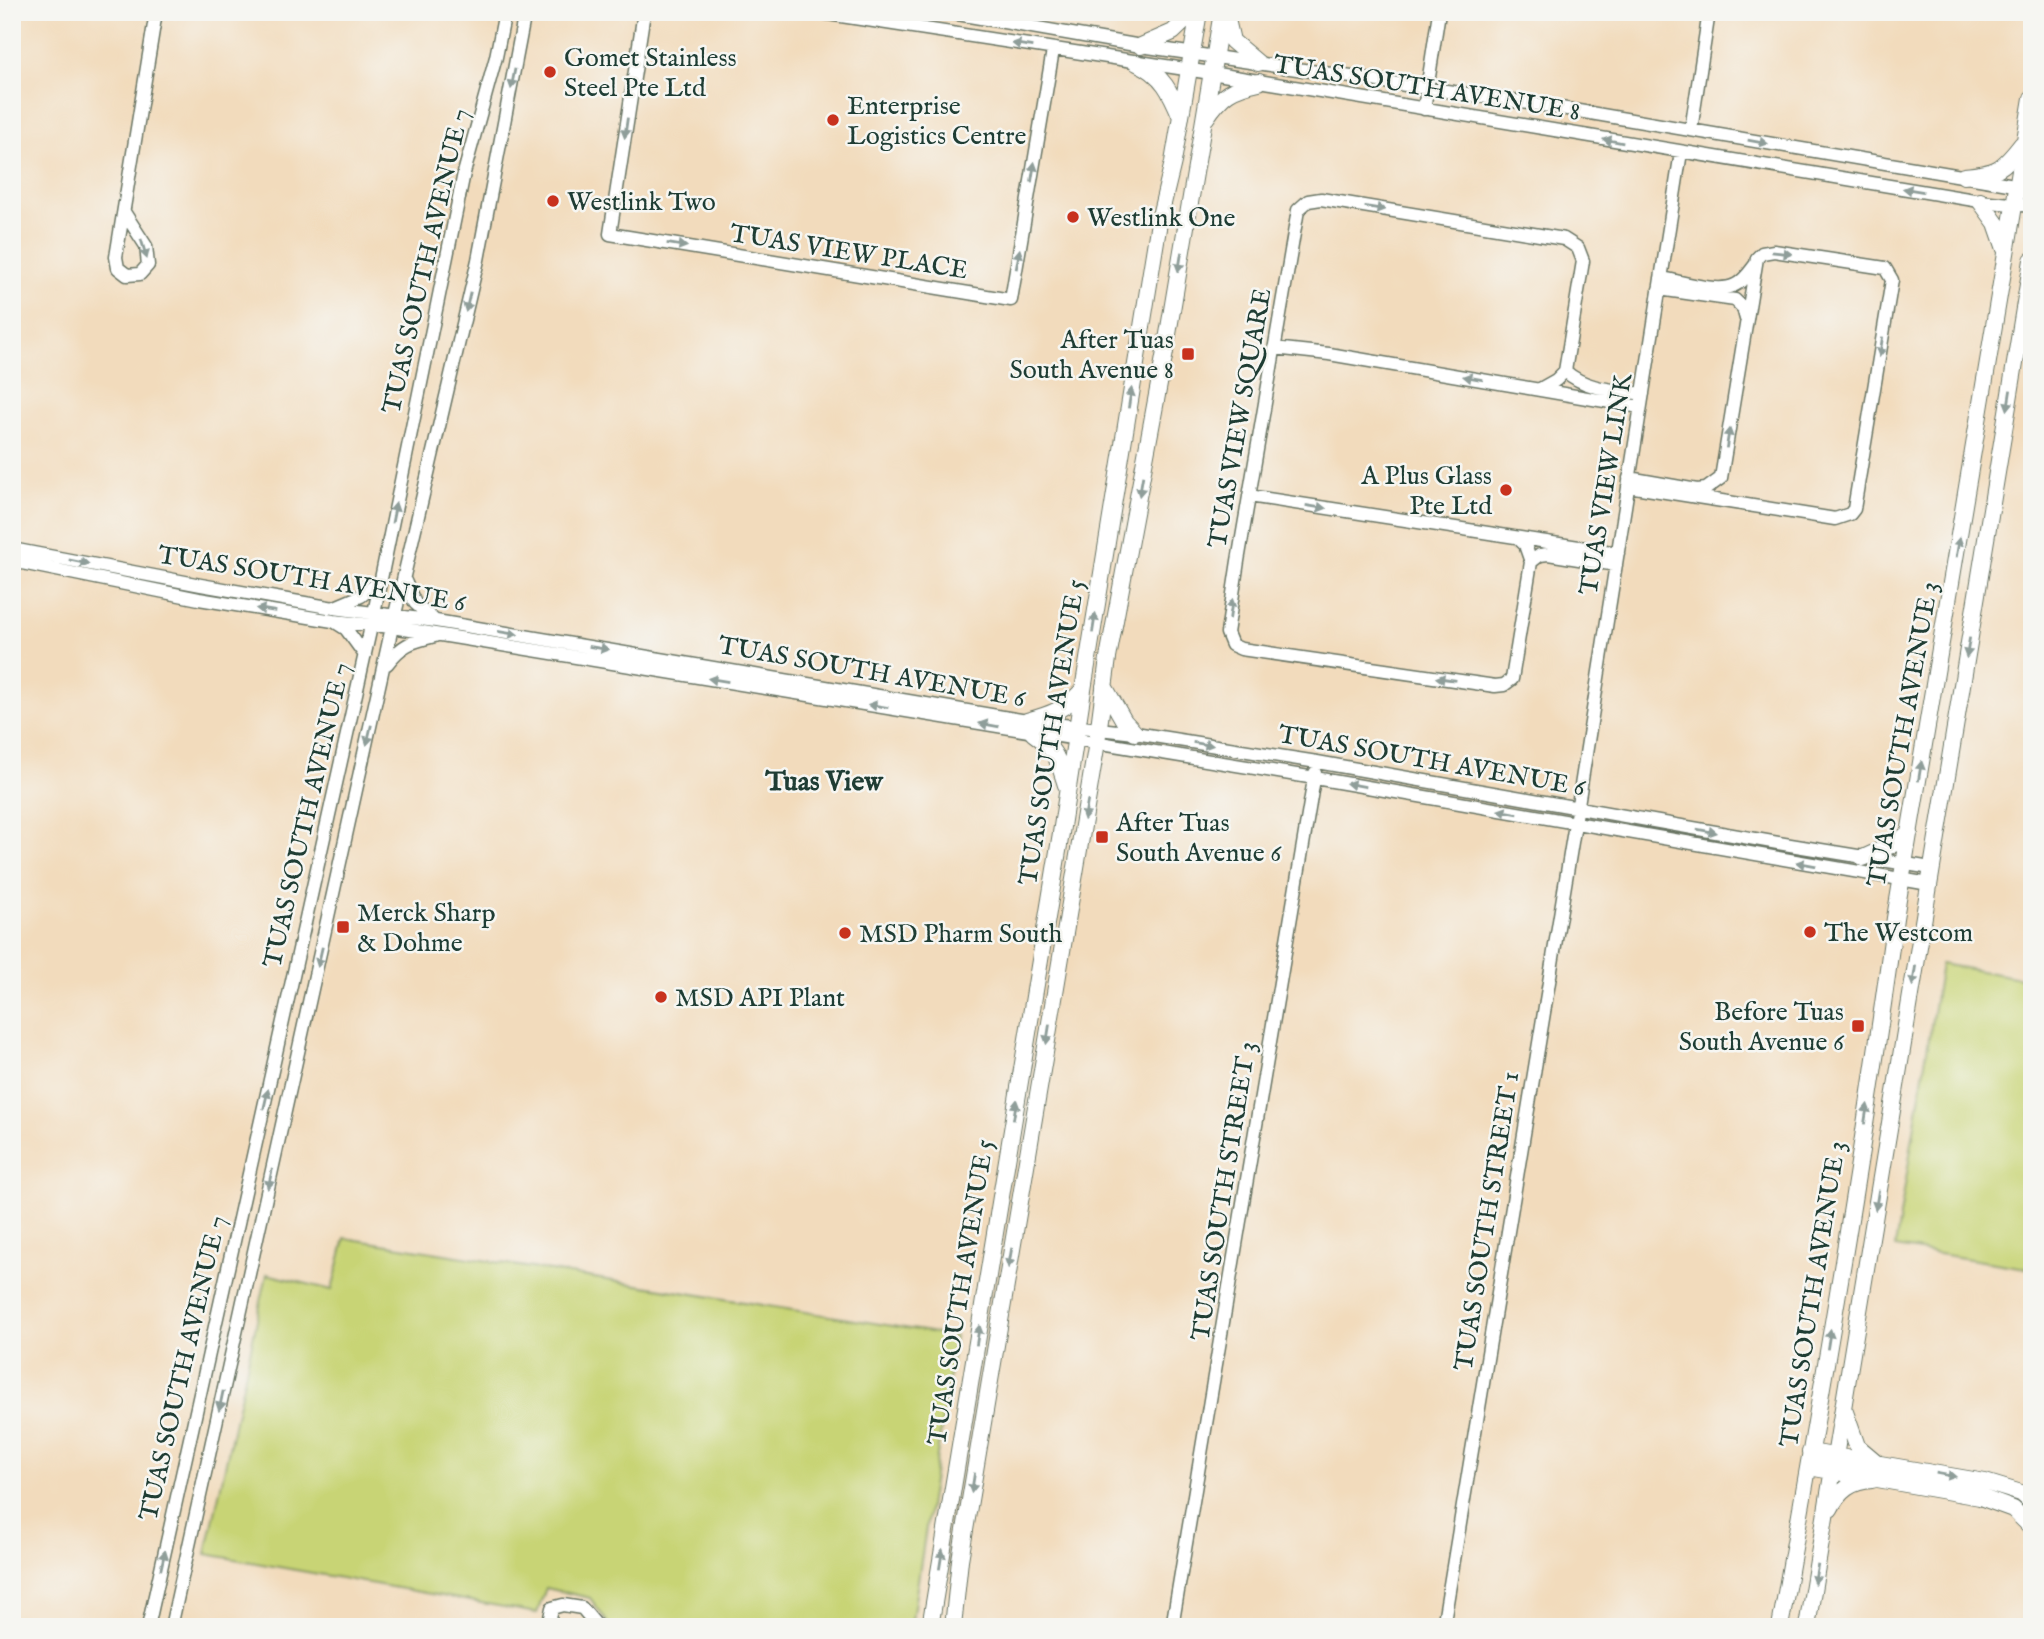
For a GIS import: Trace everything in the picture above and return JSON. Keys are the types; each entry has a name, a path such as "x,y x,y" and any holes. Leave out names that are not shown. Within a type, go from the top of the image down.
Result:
{"main road":[{"path":"1141,46 1173,32 1194,12"},
{"name":"TUAS SOUTH AVENUE 5","path":"930,1627 1160,216 1199,12"},
{"path":"1224,12 1232,41 1258,63"},
{"name":"TUAS SOUTH AVENUE 5","path":"953,1627 960,1560 1098,736 1104,685 1158,391 1214,56 1224,12"},
{"path":"1138,64 1149,68 1161,78 1181,117"},
{"path":"1203,122 1223,95 1240,86 1259,82"},
{"name":"TUAS SOUTH AVENUE 3","path":"1780,1627 1810,1460 2006,251 2014,205 2025,186 2025,141 2032,98"},
{"path":"1964,176 1994,172 2008,163 2025,141"},
{"path":"1980,201 1996,222 2006,251"},
{"name":"TUAS SOUTH AVENUE 3","path":"1807,1627 2032,260"},
{"path":"1104,685 1124,722 1135,733"},
{"path":"1068,791 1056,753 1030,727 1073,701 1083,690"},
{"path":"1863,858 1898,842 1910,832"},
{"path":"1843,1406 1857,1446 1878,1463"},
{"path":"1810,1460 1878,1463 1984,1482 2021,1493 2032,1502"},
{"path":"1835,1463 1885,1480 1997,1502 2013,1510 2032,1528"},
{"path":"1825,1521 1832,1505 1844,1489 1859,1481 1885,1480"}],"street":[{"path":"124,212 156,12"},
{"name":"TUAS SOUTH AVENUE 7","path":"148,1627 373,619 461,186 496,57 505,12"},
{"name":"TUAS SOUTH AVENUE 7","path":"171,1627 394,621 478,260 526,12"},
{"name":"TUAS VIEW PLACE","path":"643,12 610,234 1011,300 1053,50"},
{"name":"TUAS SOUTH AVENUE 8","path":"815,12 1138,64 1212,73 1980,201 2032,205"},
{"name":"TUAS SOUTH AVENUE 8","path":"946,12 1141,46 1427,88 2025,186"},
{"path":"1423,109 1439,12"},
{"path":"1691,130 1709,12"},
{"name":"TUAS VIEW LINK","path":"1575,824 1681,152"},
{"name":"TUAS VIEW SQUARE","path":"1531,562 1512,679 1504,685 1495,686 1241,649 1232,645 1227,633 1298,210 1307,201 1321,199 1564,239 1578,248 1583,261 1566,371"},
{"path":"1629,482 1735,503 1835,519 1850,514 1854,509 1892,280 1885,268 1774,251 1762,253 1757,258 1721,478 1724,492 1735,503"},
{"path":"1660,284 1720,289 1732,287 1743,280 1756,264"},
{"path":"1660,284 1735,300 1743,308 1746,323"},
{"path":"1274,348 1329,354 1540,389 1642,401"},
{"path":"1540,389 1566,371 1575,380 1585,384 1642,401"},
{"path":"1629,482 1706,489 1721,478"},
{"path":"1249,496 1518,538 1617,559"},
{"path":"1518,538 1525,545 1531,562"},
{"name":"TUAS SOUTH AVENUE 6","path":"12,549 201,585 334,614"},
{"path":"1531,562 1535,557 1548,554 1617,559"},
{"name":"TUAS SOUTH AVENUE 6","path":"12,561 199,599 394,621 436,621 1030,727"},
{"path":"404,579 415,603 436,621"},
{"path":"365,655 334,614 381,580"},
{"name":"TUAS SOUTH AVENUE 6","path":"394,621 439,635 1098,736 1575,824 1930,876"},
{"path":"384,668 398,649 406,644 439,635"},
{"name":"TUAS SOUTH AVENUE 6","path":"1098,736 1135,733 1317,762 1863,858 1904,872"},
{"name":"TUAS SOUTH STREET 3","path":"1172,1627 1317,762"},
{"name":"TUAS SOUTH STREET 1","path":"1443,1627 1575,824"},
{"path":"548,1627 552,1608 559,1605 582,1608 598,1627"}],"green space":[{"path":"1941,964 2032,980 2032,1269 1895,1247"},
{"path":"345,1238 955,1336 911,1627 618,1627 610,1626 590,1598 546,1588 537,1613 206,1554 267,1274 332,1290"}],"place":[{"name":"Gomet Stainless Steel Pte Ltd","path":"550,72"},
{"name":"Enterprise Logistics Centre","path":"833,120"},
{"name":"Westlink Two","path":"553,201"},
{"name":"Westlink One","path":"1073,217"},
{"name":"After Tuas South Avenue 8","path":"1188,354"},
{"name":"A Plus Glass Pte Ltd","path":"1506,490"},
{"name":"After Tuas South Avenue 6","path":"1102,837"},
{"name":"Merck Sharp & Dohme","path":"343,927"},
{"name":"The Westcom","path":"1810,932"},
{"name":"MSD Pharm South","path":"845,933"},
{"name":"MSD API Plant","path":"661,997"},
{"name":"Before Tuas South Avenue 6","path":"1858,1026"}],"district":[{"name":"Tuas View","path":"824,780"}]}
